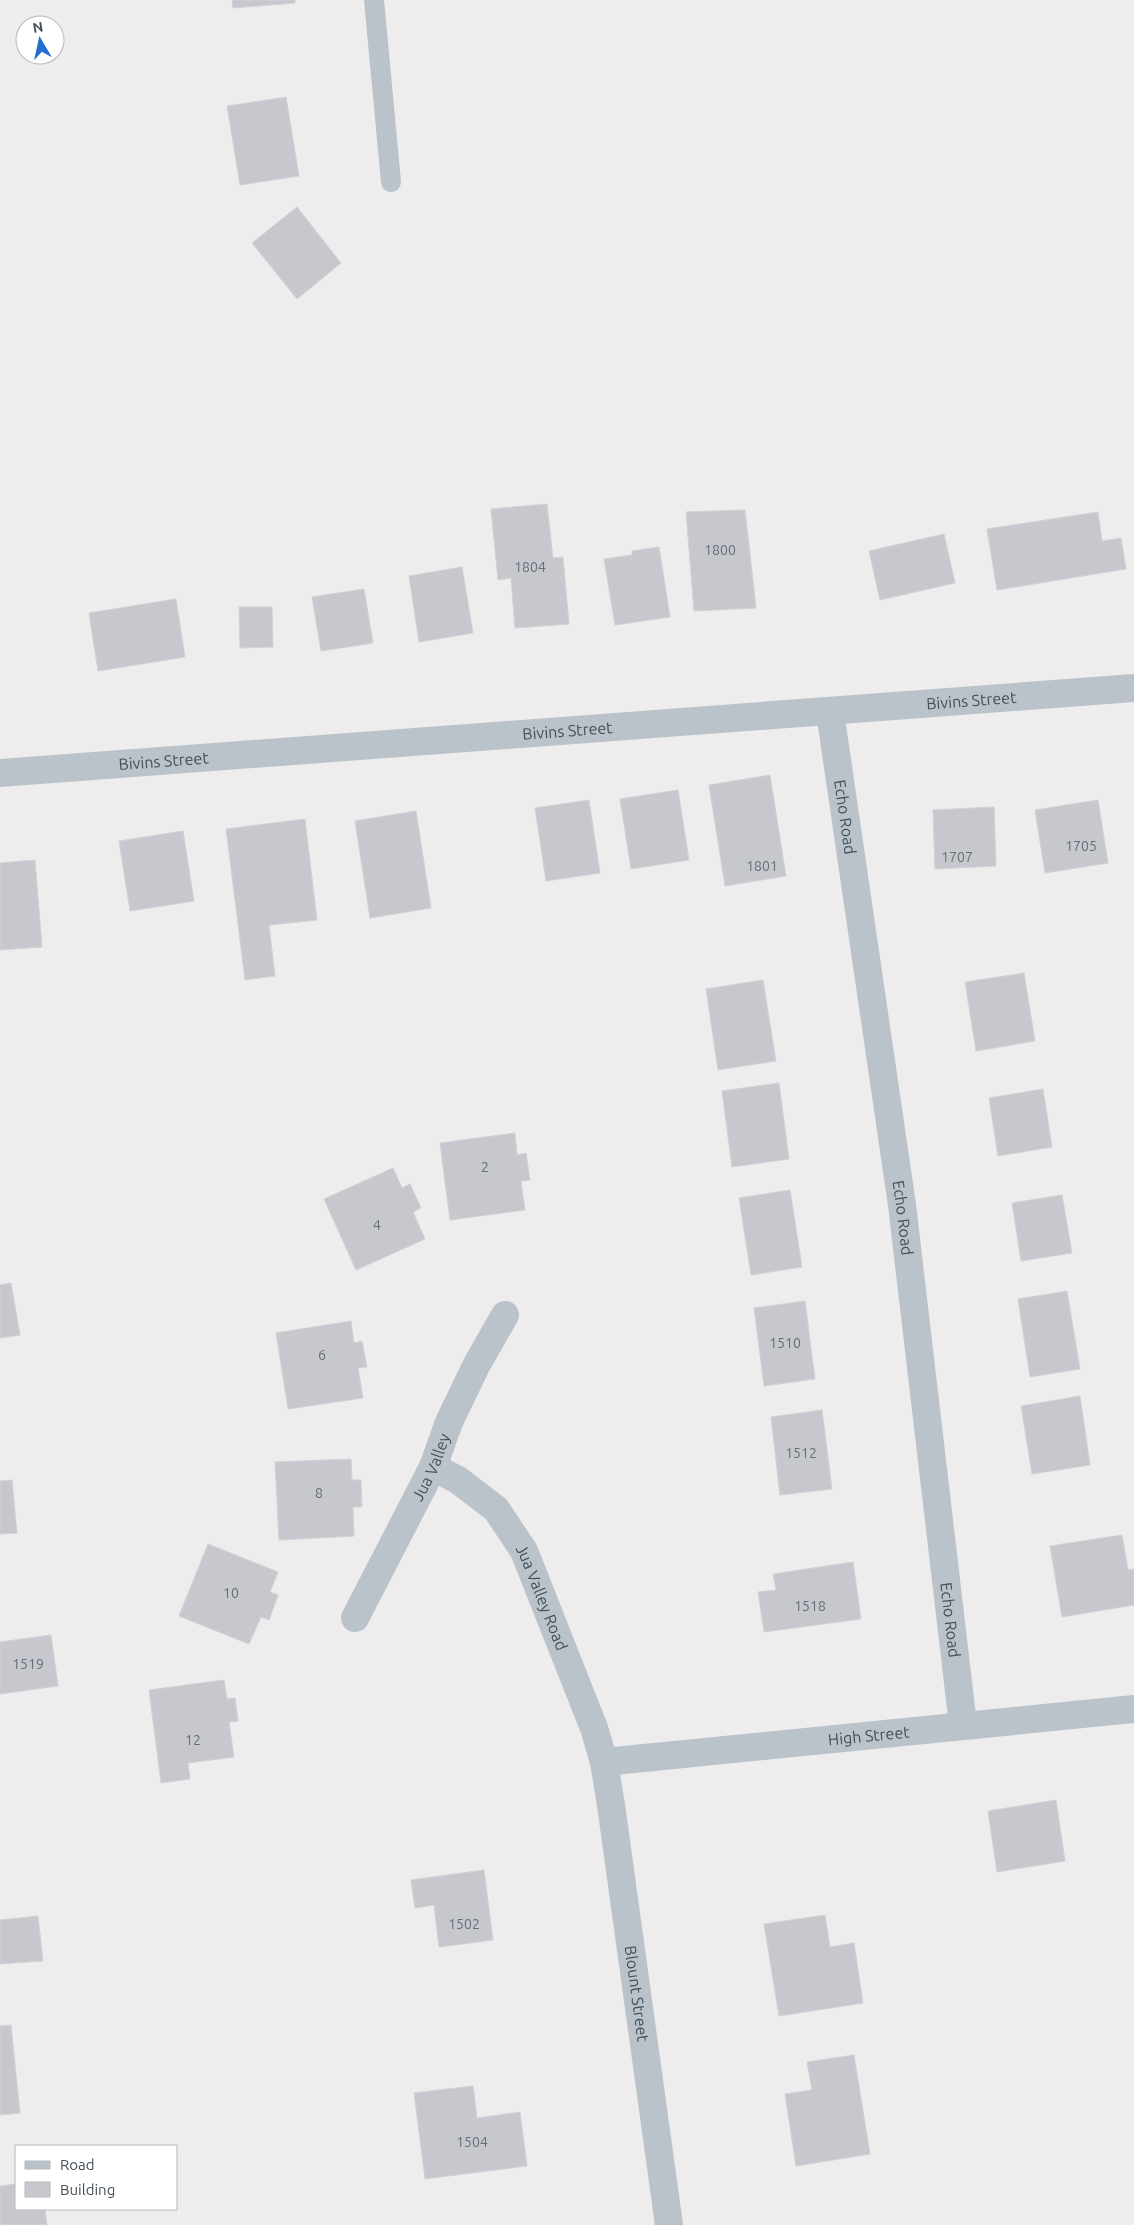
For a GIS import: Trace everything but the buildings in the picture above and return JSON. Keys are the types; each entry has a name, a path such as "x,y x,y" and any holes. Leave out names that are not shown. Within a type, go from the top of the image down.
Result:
{"street":[{"name":"Bivins Street","path":"0,773 1134,688"},
{"name":"Echo Road","path":"830,712 902,1205 963,1725"},
{"name":"Jua Valley","path":"355,1618 433,1468 449,1422 477,1364 505,1315"},
{"name":"Jua Valley Road","path":"433,1468 458,1480 496,1509 524,1551 594,1728 604,1762"},
{"name":"High Street","path":"604,1762 1134,1709"},
{"name":"Blount Street","path":"604,1762 652,2090 669,2225"}],"lane":[{"path":"374,0 391,182"}]}
